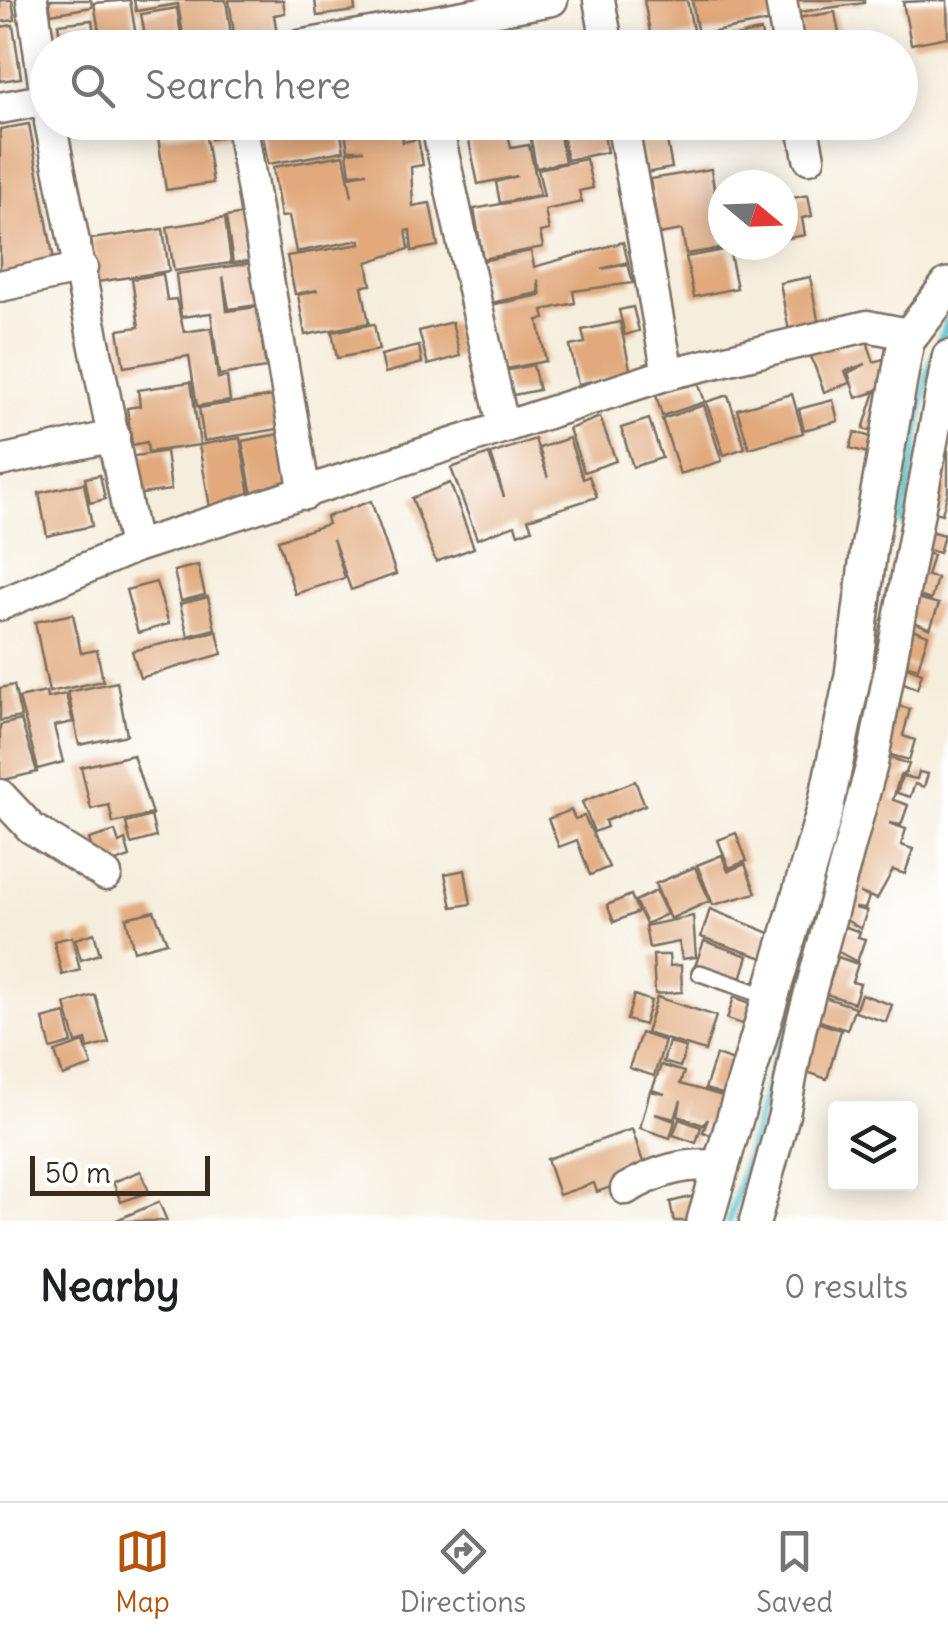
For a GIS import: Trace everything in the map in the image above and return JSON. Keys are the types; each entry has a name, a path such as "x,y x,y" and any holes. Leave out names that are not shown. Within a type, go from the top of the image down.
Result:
{"street":[{"path":"32,0 36,30"},
{"path":"443,30 552,0"},
{"path":"599,0 605,30"},
{"path":"781,0 786,30"},
{"path":"0,108 30,108"},
{"path":"55,140 135,547"},
{"path":"244,140 305,494"},
{"path":"440,140 503,425"},
{"path":"625,140 668,374"},
{"path":"806,140 809,158"},
{"path":"0,286 82,268"},
{"path":"705,1221 772,998 840,741 868,548 908,334 948,286"},
{"path":"0,605 135,547 668,374 867,326 908,334"},
{"path":"755,1221 784,1114 800,1030 872,764 948,356"},
{"path":"0,461 114,436"},
{"path":"0,795 31,828 106,876"},
{"path":"626,1190 660,1170 694,1164 722,1166"}],"lane":[{"path":"700,974 772,998"}],"building":[{"path":"0,0 12,0 15,20 0,22"},
{"path":"49,0 91,0 92,7 51,14"},
{"path":"130,0 135,30 99,30 94,3"},
{"path":"134,0 226,0 230,30 182,30 178,4 136,11"},
{"path":"229,0 283,0 285,13 274,15 276,30 233,30"},
{"path":"315,0 354,0 355,11 317,16"},
{"path":"644,0 687,0 693,30 650,30"},
{"path":"692,0 775,0 778,20 725,30 697,30"},
{"path":"797,0 864,0 864,3 799,12"},
{"path":"947,0 948,37 918,43 918,30 908,30 903,2"},
{"path":"177,8 180,30 144,30 141,14"},
{"path":"835,12 838,30 800,30 798,18"},
{"path":"92,20 93,30 59,30 58,24"},
{"path":"13,25 21,78 0,81 0,27"},
{"path":"29,124 55,266 0,276 0,129"},
{"path":"158,140 207,140 213,183 166,190"},
{"path":"264,140 342,140 344,151 268,164"},
{"path":"346,140 418,140 423,165 411,167 413,206 430,203 438,246 412,251 410,230 406,231 409,249 367,262 371,285 362,286 369,323 305,335 298,295 318,290 295,294 287,256 361,244 360,240 296,252 289,216 281,217 273,167 344,155 348,176 367,173 350,174 347,152 364,150 348,150"},
{"path":"469,140 509,140 511,148 529,145 540,195 500,203 496,182 517,176 478,184"},
{"path":"531,140 561,140 565,162 536,168"},
{"path":"563,140 605,140 607,152 567,160"},
{"path":"638,140 667,140 672,168 645,173"},
{"path":"586,159 593,188 579,191 582,202 545,210 549,230 540,232 543,247 483,259 474,209 544,196 538,169"},
{"path":"711,169 708,250 686,254 682,230 659,234 650,179"},
{"path":"808,195 812,216 802,218 805,235 798,236 798,197"},
{"path":"243,214 249,261 233,263 226,217"},
{"path":"225,218 231,263 174,271 167,227"},
{"path":"163,229 169,271 97,282 91,239"},
{"path":"623,242 628,262 601,269 628,264 633,283 573,291 575,303 543,310 545,319 538,320 546,361 501,370 490,305 541,295 538,280 539,293 490,303 481,261 531,251 534,267"},
{"path":"708,253 708,260 731,260 737,288 694,297 686,257"},
{"path":"253,263 258,305 229,309 223,276 227,311 257,307 266,368 219,375 211,313 181,317 176,274"},
{"path":"163,274 167,300 176,299 184,332 211,328 218,378 227,377 230,401 197,406 189,356 124,367 118,330 139,327 132,279"},
{"path":"810,277 819,325 789,331 780,283"},
{"path":"633,307 639,331 625,335 619,310"},
{"path":"452,322 460,356 428,365 419,331"},
{"path":"620,322 631,373 578,384 570,346 585,343 582,330"},
{"path":"374,324 379,350 337,358 332,332"},
{"path":"834,339 838,350 867,341 874,362 883,359 891,386 874,391 891,396 883,434 863,429 875,392 856,398 848,373 866,364 845,371 850,383 824,392 808,348"},
{"path":"419,346 422,363 385,373 381,355"},
{"path":"533,365 539,390 508,396 503,371"},
{"path":"698,381 705,402 662,416 656,395"},
{"path":"191,382 200,445 148,452 147,442 132,445 127,408 140,406 138,390"},
{"path":"792,394 803,433 749,448 737,409"},
{"path":"728,395 745,448 724,455 706,402"},
{"path":"273,396 278,429 204,441 199,408"},
{"path":"833,400 838,421 804,430 799,409"},
{"path":"704,405 722,461 680,474 662,419"},
{"path":"600,417 616,461 584,472 569,429"},
{"path":"649,419 662,458 633,467 621,428"},
{"path":"855,432 883,441 878,456 850,448"},
{"path":"279,434 290,494 253,501 242,441"},
{"path":"240,438 252,506 211,513 199,445"},
{"path":"569,438 583,479 589,476 597,497 528,519 532,529 518,534 515,525 477,539 451,468 489,454 504,497 491,454 535,439 548,478 539,448"},
{"path":"936,448 948,451 948,491 942,514 923,509"},
{"path":"166,451 171,490 134,495 129,457"},
{"path":"100,475 105,499 90,503 85,478"},
{"path":"84,483 92,526 47,536 39,493"},
{"path":"450,483 474,548 436,562 412,498"},
{"path":"371,501 396,574 351,590 333,539 345,578 295,594 278,540 328,524 326,517"},
{"path":"921,529 944,535 939,553 916,546"},
{"path":"918,551 933,555 927,576 937,578 931,600 909,593"},
{"path":"198,565 205,595 181,601 174,571"},
{"path":"156,582 169,624 138,633 126,590"},
{"path":"910,596 939,604 930,629 903,617"},
{"path":"208,597 215,629 188,636 180,604"},
{"path":"73,614 81,653 97,650 103,681 49,692 35,622"},
{"path":"906,627 928,635 918,668 896,661"},
{"path":"217,631 222,654 140,678 132,651"},
{"path":"897,663 922,673 917,689 893,678"},
{"path":"117,682 127,735 79,745 68,692"},
{"path":"14,685 21,717 0,721 0,688"},
{"path":"46,692 47,698 66,694 73,722 54,726 63,762 38,769 19,698"},
{"path":"888,703 910,709 903,736 915,740 909,760 876,751"},
{"path":"21,720 37,772 0,781 0,725"},
{"path":"877,753 909,764 906,773 900,775 893,800 908,805 901,825 889,823 906,829 901,845 913,849 905,874 893,870 877,899 860,893 869,897 865,909 855,908 867,911 861,929 836,914"},
{"path":"133,755 152,814 113,823 109,805 91,809 81,767"},
{"path":"919,772 928,774 924,787 915,784 910,797 897,793 902,776 917,779"},
{"path":"635,781 645,805 605,821 607,827 594,832 582,802"},
{"path":"571,810 575,819 584,816 609,867 590,875 577,840 559,847 548,819"},
{"path":"151,816 156,837 131,844 126,823"},
{"path":"115,831 119,843 125,840 130,857 98,868 89,839"},
{"path":"736,833 747,861 729,868 718,840"},
{"path":"722,855 728,871 745,864 756,893 713,905 697,865"},
{"path":"695,867 710,901 670,919 655,884"},
{"path":"465,870 471,904 452,907 445,874"},
{"path":"656,891 667,914 646,924 635,901"},
{"path":"631,895 638,912 614,922 607,905"},
{"path":"710,909 777,936 769,960 701,937"},
{"path":"154,911 167,942 134,951 126,918"},
{"path":"693,916 696,957 682,959 679,942 649,948 645,926"},
{"path":"835,923 860,932 858,937 865,939 857,962 828,946"},
{"path":"94,933 100,954 81,960 75,939"},
{"path":"72,937 80,970 62,975 54,941"},
{"path":"704,941 748,956 740,982 695,966"},
{"path":"653,955 669,955 670,966 681,965 682,992 655,994"},
{"path":"838,957 858,964 852,982 860,984 854,1003 826,994"},
{"path":"861,994 892,1005 886,1022 855,1012"},
{"path":"95,995 109,1043 88,1049 86,1040 76,1043 65,1004"},
{"path":"634,995 651,1001 644,1025 627,1020"},
{"path":"657,997 716,1016 705,1051 646,1033"},
{"path":"734,997 753,1004 745,1025 727,1019"},
{"path":"824,997 855,1007 847,1030 817,1020"},
{"path":"65,1013 72,1043 51,1049 43,1019"},
{"path":"814,1021 841,1030 827,1079 799,1069"},
{"path":"641,1033 665,1041 654,1076 629,1068"},
{"path":"84,1042 92,1066 63,1076 55,1052"},
{"path":"669,1042 686,1048 680,1067 663,1062"},
{"path":"716,1055 740,1063 729,1096 705,1089"},
{"path":"661,1065 684,1072 680,1084 723,1096 715,1123 722,1126 718,1138 703,1132 708,1119 703,1125 678,1116 681,1100 675,1119 655,1114 675,1121 670,1138 640,1128 650,1091 665,1094 652,1090"},
{"path":"679,1119 701,1127 696,1143 673,1135"},
{"path":"632,1129 647,1174 597,1192 594,1183 559,1195 547,1159"},
{"path":"141,1171 149,1192 121,1202 113,1182"},
{"path":"694,1196 699,1221 674,1221 670,1202"},
{"path":"159,1202 167,1221 114,1221"}],"waterway":[{"path":"902,523 928,373 948,321"},
{"path":"729,1221 801,970"}]}
